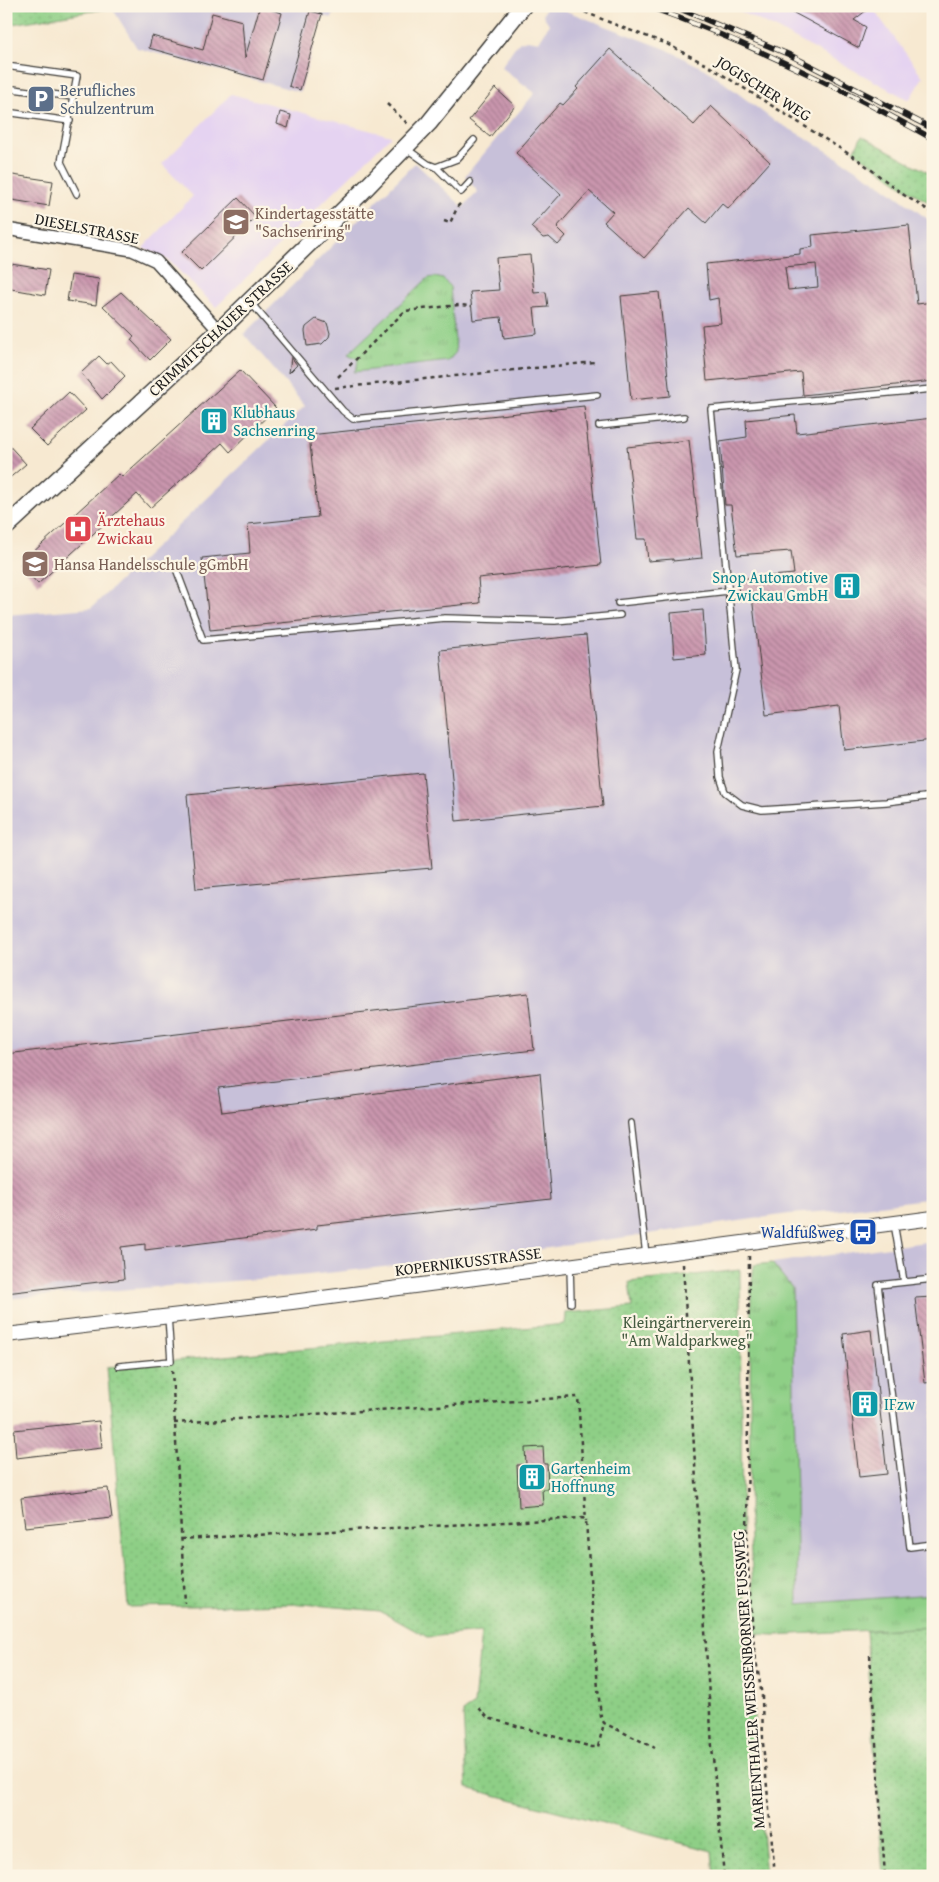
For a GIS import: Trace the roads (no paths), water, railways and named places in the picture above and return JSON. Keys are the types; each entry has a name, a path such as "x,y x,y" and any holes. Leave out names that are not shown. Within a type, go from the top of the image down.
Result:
{"main road":[{"name":"CRIMMITSCHAUER STRASSE","path":"6,527 219,331 405,148 429,123 523,6"}],"street":[{"name":"DIESELSTRASSE","path":"6,229 132,250 156,261 219,331"},
{"name":"KOPERNIKUSSTRASSE","path":"6,1335 292,1302 933,1218"}],"lane":[{"path":"6,66 77,76 61,162 77,194"},
{"path":"6,88 73,97"},
{"path":"6,112 70,121"},
{"path":"436,167 457,159 474,140"},
{"path":"405,148 428,164 436,167 461,192 470,182"},
{"path":"250,301 343,411 353,419 597,395"},
{"path":"933,389 711,409 736,670 718,751 720,777 725,792 742,805 762,810 886,802 933,796"},
{"path":"599,426 684,417"},
{"path":"175,566 203,640 445,618 555,621 620,615"},
{"path":"618,603 728,591"},
{"path":"631,1123 646,1255"},
{"path":"894,1222 904,1282"},
{"path":"570,1266 572,1303"},
{"path":"933,1279 878,1285 910,1547 933,1544"},
{"path":"118,1366 171,1361 168,1316"}],"railway":[{"path":"647,6 721,34 793,66 933,139"},
{"path":"673,6 790,55 933,129"}],"place":[{"name":"Berufliches Schulzentrum","path":"41,99"},
{"name":"Kindertagesstätte \"Sachsenring\"","path":"236,222"},
{"name":"Klubhaus Sachsenring","path":"214,421"},
{"name":"Ärztehaus Zwickau","path":"78,529"},
{"name":"Hansa Handelsschule gGmbH","path":"35,564"},
{"name":"Snop Automotive Zwickau GmbH","path":"847,586"},
{"name":"Waldfußweg","path":"863,1232"},
{"name":"IFzw","path":"865,1404"},
{"name":"Gartenheim Hoffnung","path":"532,1477"}],"park label":[{"name":"Kleingärtnerverein \"Am Waldparkweg\"","path":"687,1331"}]}
